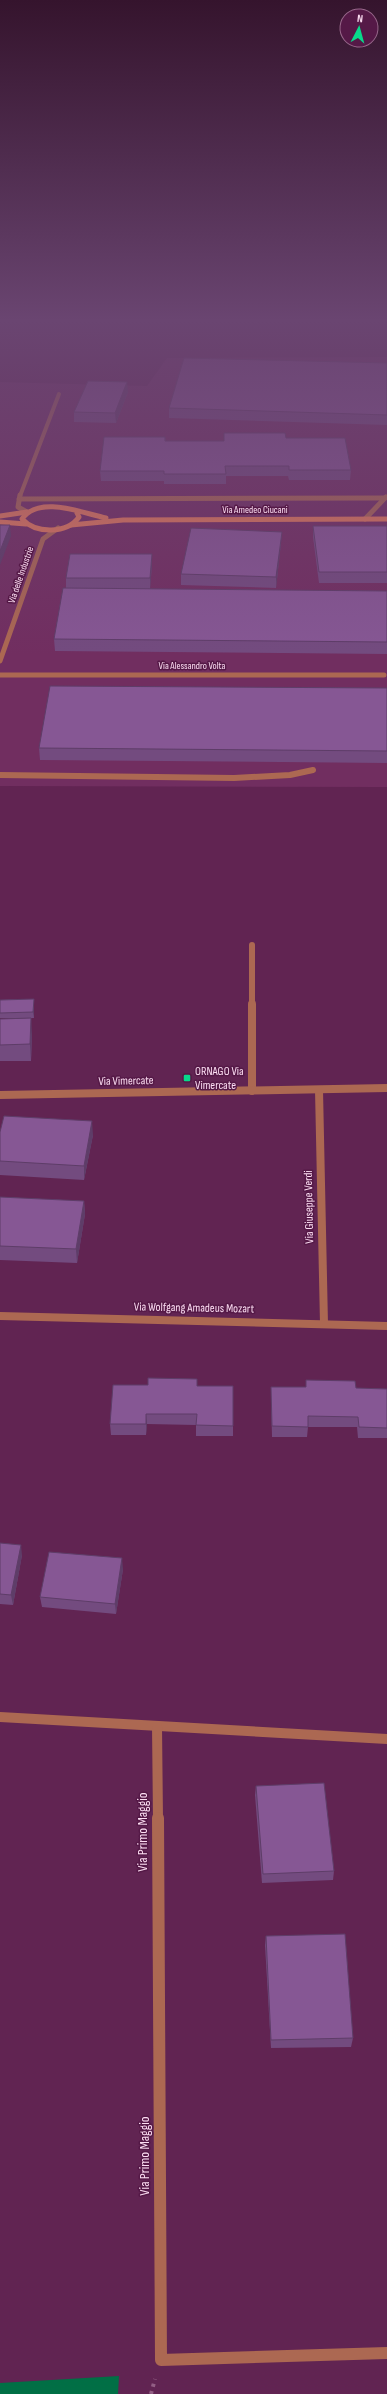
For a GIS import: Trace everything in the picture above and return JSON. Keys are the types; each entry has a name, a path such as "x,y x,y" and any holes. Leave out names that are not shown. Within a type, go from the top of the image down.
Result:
{"main road":[{"name":"Via Amedeo Ciucani","path":"0,516 27,512 38,508 53,507 68,509 77,513 123,520"},
{"path":"26,524 22,518 27,512"},
{"path":"71,525 79,520 77,513"},
{"name":"Via Amedeo Ciucani","path":"0,522 26,524 37,528 58,528 71,525 123,520 387,519"}],"street":[{"path":"27,512 17,506 45,430"},
{"path":"365,519 386,498"},
{"name":"Via Amedeo Ciucani","path":"19,499 386,498"},
{"name":"Via delle Industrie","path":"37,528 43,539"},
{"name":"Via delle Industrie","path":"0,661 43,539 58,528"},
{"name":"Via Alessandro Volta","path":"0,675 384,675"},
{"path":"0,775 234,778 290,774 314,770"},
{"path":"252,945 252,1091"},
{"name":"Via Vimercate","path":"0,1095 387,1088"},
{"name":"Via Giuseppe Verdi","path":"319,1090 324,1324"},
{"name":"Via Wolfgang Amadeus Mozart","path":"0,1316 387,1326"},
{"path":"0,1717 387,1739"},
{"name":"Via Primo Maggio","path":"157,1726 161,2360 387,2353"}],"shaded area":[{"path":"0,430 387,430 387,787 0,786"}],"green space":[{"path":"119,2376 118,2394 0,2394 0,2383"}],"building":[{"path":"224,433 285,433 286,438 345,438 351,470 289,470 289,466 225,466 226,474 164,474 164,471 100,471 104,437 165,437 165,441 224,441"},
{"path":"0,525 10,525 0,551"},
{"path":"313,526 387,526 387,572 319,572"},
{"path":"191,528 282,532 276,577 181,574"},
{"path":"70,554 152,554 150,578 66,578"},
{"path":"63,588 387,591 387,642 54,639"},
{"path":"50,686 387,688 387,751 39,748"},
{"path":"34,999 33,1012 0,1013 0,1000"},
{"path":"31,1018 30,1044 0,1045 0,1019"},
{"path":"4,1116 92,1121 84,1166 0,1161 0,1132"},
{"path":"0,1197 84,1201 76,1249 0,1246"},
{"path":"148,1378 197,1379 197,1386 233,1386 233,1426 196,1425 197,1414 146,1414 146,1424 110,1424 113,1385 148,1385"},
{"path":"306,1380 355,1381 356,1388 387,1389 387,1428 359,1427 358,1417 308,1416 308,1427 272,1426 271,1387 306,1387"},
{"path":"0,1543 21,1545 11,1595 0,1594"},
{"path":"49,1552 122,1558 115,1604 40,1597"},
{"path":"324,1783 334,1871 263,1874 256,1786"},
{"path":"345,1934 353,2038 271,2040 266,1936"}],"place":[{"name":"ORNAGO Via Vimercate","path":"187,1078"}]}
